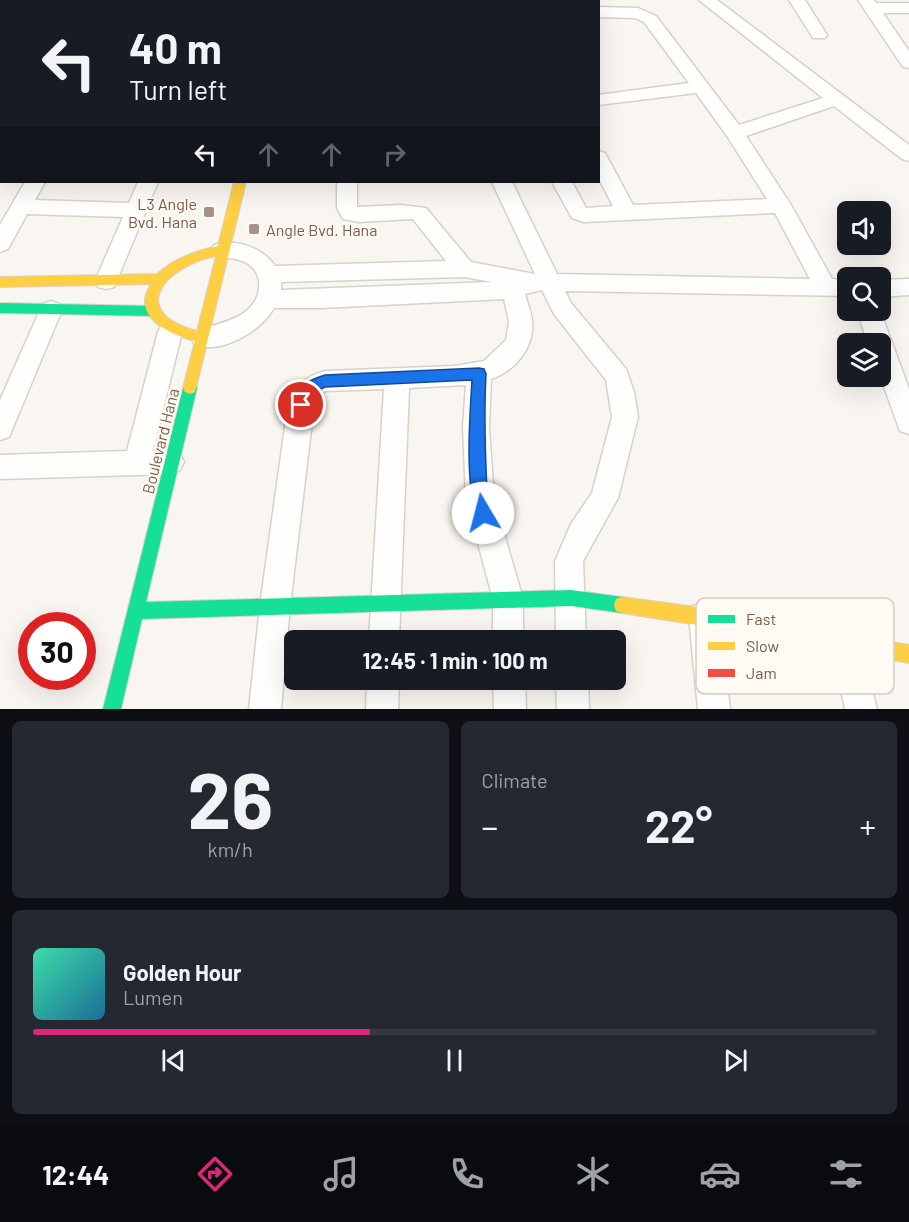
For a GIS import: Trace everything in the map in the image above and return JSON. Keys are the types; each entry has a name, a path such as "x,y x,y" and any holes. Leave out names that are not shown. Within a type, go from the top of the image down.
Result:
{"street":[{"path":"707,0 909,155"},
{"path":"797,0 819,35"},
{"path":"869,4 909,8"},
{"path":"869,4 908,60"},
{"path":"600,12 638,13 648,17 735,133 781,205 825,287"},
{"path":"600,100 702,87"},
{"path":"735,133 837,99"},
{"path":"600,161 626,212"},
{"path":"0,244 35,183"},
{"path":"106,281 148,183"},
{"name":"Boulevard Hana","path":"112,709 240,183"},
{"path":"347,183 347,208 350,214 362,215 403,210 419,213 464,270"},
{"path":"265,709 275,606 301,405 307,389 325,381 479,374 492,369 503,360 518,342 527,282 502,183"},
{"path":"563,183 579,213 584,215 738,209 781,205"},
{"path":"23,207 136,210"},
{"path":"222,249 252,256 269,274 271,285 268,299 253,319 238,329 221,335 203,338 185,337 170,332 159,323 153,311 152,301 160,279 172,267 204,252 222,249"},
{"path":"269,274 464,270 527,282 562,308 618,376 625,417 604,498 581,534 569,561 572,630"},
{"path":"0,282 160,279"},
{"path":"268,299 321,299 527,282 837,288"},
{"path":"891,288 909,287"},
{"path":"0,308 153,311"},
{"path":"0,429 51,310"},
{"path":"137,463 170,332"},
{"path":"479,374 476,427 480,498 508,599 508,630"},
{"path":"891,374 909,423"},
{"path":"385,630 397,379"},
{"path":"0,467 171,462"},
{"path":"136,611 570,598 696,616"},
{"path":"894,651 909,654"},
{"path":"382,709 383,690"},
{"path":"509,690 510,709"},
{"path":"572,690 573,709"},
{"path":"712,694 714,709"},
{"path":"858,694 861,709"}],"traffic: fast":[{"path":"0,308 153,311"},
{"path":"112,709 190,388"},
{"path":"136,611 571,598 622,605"}],"traffic: slow":[{"path":"190,388 240,183"},
{"path":"203,338 175,330 158,319 152,305 153,291 162,277 178,264 198,255 222,250"},
{"path":"0,282 160,279"},
{"path":"622,605 696,616"},
{"path":"894,651 909,654"}],"place":[{"name":"L3 Angle Bvd. Hana","path":"209,212"},
{"name":"Angle Bvd. Hana","path":"254,229"}],"route":[{"path":"301,405 307,389 325,381 479,374 476,427 483,513"}]}
